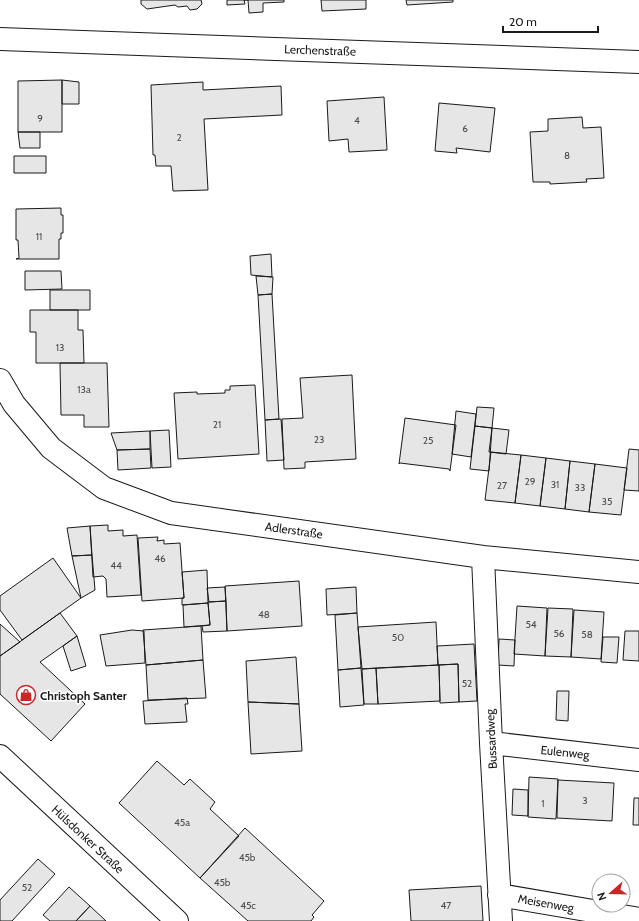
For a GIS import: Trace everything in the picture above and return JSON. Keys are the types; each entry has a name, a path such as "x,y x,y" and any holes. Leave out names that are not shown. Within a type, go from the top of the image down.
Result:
{"street":[{"name":"Lerchenstraße","path":"0,39 639,62"},
{"name":"Adlerstraße","path":"0,380 14,404 51,448 104,488 171,513 483,557 639,572"},
{"name":"Bussardweg","path":"483,557 501,921"},
{"name":"Eulenweg","path":"491,743 639,760"},
{"name":"Hülsdonker Straße","path":"0,756 177,921"},
{"name":"Meisenweg","path":"500,895 639,919"}],"building":[{"path":"141,0 201,0 202,4 197,9 190,10 187,6 178,7 175,5 147,9 141,4"},
{"path":"227,0 244,0 245,4 227,5"},
{"path":"248,0 284,0 284,2 263,3 263,12 249,13"},
{"path":"321,0 366,0 366,9 322,11"},
{"path":"406,0 453,0 453,2 407,5"},
{"path":"62,80 62,132 18,132 18,81"},
{"path":"62,80 79,82 79,104 62,104"},
{"path":"203,82 203,90 281,86 282,115 204,119 208,190 173,191 171,166 156,166 155,155 153,155 151,85"},
{"path":"384,97 387,150 349,152 348,139 329,141 327,101"},
{"path":"439,103 495,108 490,152 456,148 457,153 435,151"},
{"path":"582,117 583,128 601,127 604,178 586,179 587,182 550,184 550,182 533,182 530,132 548,131 548,119"},
{"path":"18,132 40,132 40,148 20,148"},
{"path":"14,156 46,156 46,173 14,173"},
{"path":"61,208 61,215 63,215 63,233 61,233 61,239 59,239 59,259 16,259 19,258 18,240 16,240 16,209"},
{"path":"271,254 272,277 251,275 250,256"},
{"path":"25,271 61,271 62,289 25,290"},
{"path":"256,276 273,277 272,294 258,295"},
{"path":"50,290 90,290 90,310 50,310"},
{"path":"272,294 279,419 265,420 258,295"},
{"path":"30,310 78,310 78,330 83,330 84,363 36,363 36,332 30,332"},
{"path":"60,363 107,363 109,427 84,427 84,415 61,415"},
{"path":"352,375 356,459 305,462 305,468 284,469 282,419 303,418 300,378"},
{"path":"255,385 259,454 178,459 174,393 225,393 225,390 230,390 230,386"},
{"path":"477,407 494,408 492,428 475,426"},
{"path":"456,411 476,414 471,457 452,454"},
{"path":"405,418 456,425 450,471 449,469 399,464"},
{"path":"281,419 284,460 267,461 265,420"},
{"path":"475,426 492,428 489,471 470,469"},
{"path":"492,428 509,430 506,454 489,452"},
{"path":"169,430 171,467 152,468 150,431"},
{"path":"150,431 150,449 117,450 111,433"},
{"path":"150,449 151,468 118,470 117,450"},
{"path":"629,449 639,450 639,491 624,490"},
{"path":"491,452 521,455 515,503 485,500"},
{"path":"521,455 546,458 540,506 515,503"},
{"path":"546,458 570,461 565,509 540,506"},
{"path":"570,461 595,464 589,512 565,509"},
{"path":"595,464 627,468 621,515 589,512"},
{"path":"108,525 108,531 123,530 123,536 137,535 141,595 107,597 106,579 103,576 93,577 90,526"},
{"path":"90,526 92,555 72,556 67,528"},
{"path":"158,537 157,541 164,540 164,544 180,543 184,598 142,601 138,538"},
{"path":"92,555 95,590 81,598 72,556"},
{"path":"53,558 81,598 22,640 0,610 0,596"},
{"path":"207,570 208,603 182,605 182,598 184,598 182,572"},
{"path":"299,581 302,626 227,631 225,586"},
{"path":"225,587 226,601 209,602 207,588"},
{"path":"356,587 357,613 327,615 326,589"},
{"path":"226,601 227,631 203,632 202,626 210,625 208,602"},
{"path":"208,603 210,625 184,627 183,605"},
{"path":"517,606 547,608 545,656 514,654"},
{"path":"548,608 573,609 571,657 545,656"},
{"path":"574,610 604,612 601,659 571,657"},
{"path":"60,613 77,636 40,662 85,704 51,741 0,694 0,656"},
{"path":"357,613 361,668 338,670 335,615"},
{"path":"436,622 438,665 362,669 358,627"},
{"path":"0,624 20,642 0,656"},
{"path":"201,626 203,660 146,665 143,630"},
{"path":"132,630 144,631 145,663 106,666 100,635"},
{"path":"625,631 639,631 639,661 623,660"},
{"path":"77,636 86,666 71,671 63,646"},
{"path":"603,637 619,637 617,663 601,662"},
{"path":"499,639 515,640 514,666 498,665"},
{"path":"474,644 477,701 459,702 458,664 438,665 437,646"},
{"path":"296,657 299,704 248,702 246,661"},
{"path":"203,660 206,698 148,700 146,665"},
{"path":"458,664 459,702 440,703 439,665"},
{"path":"439,665 440,701 378,704 376,668"},
{"path":"361,668 364,705 340,707 338,670"},
{"path":"376,668 378,704 364,704 362,669"},
{"path":"557,691 569,691 568,721 556,720"},
{"path":"187,698 188,704 185,704 187,722 145,724 143,701"},
{"path":"248,702 299,704 302,751 251,754"},
{"path":"157,761 184,785 190,779 215,802 210,809 239,836 200,878 119,803"},
{"path":"529,777 558,779 556,819 528,817"},
{"path":"558,780 614,783 612,821 557,818"},
{"path":"513,789 528,790 528,816 512,815"},
{"path":"634,798 639,798 639,825 633,825"},
{"path":"245,828 324,901 312,915 314,917 311,921 248,921 200,878"},
{"path":"38,859 55,874 12,921 0,921 0,900"},
{"path":"481,886 483,921 411,921 409,890"},
{"path":"69,887 90,906 76,921 50,921 43,915"},
{"path":"90,906 106,921 76,921"}],"place":[{"name":"Christoph Santer","path":"26,695"}]}
